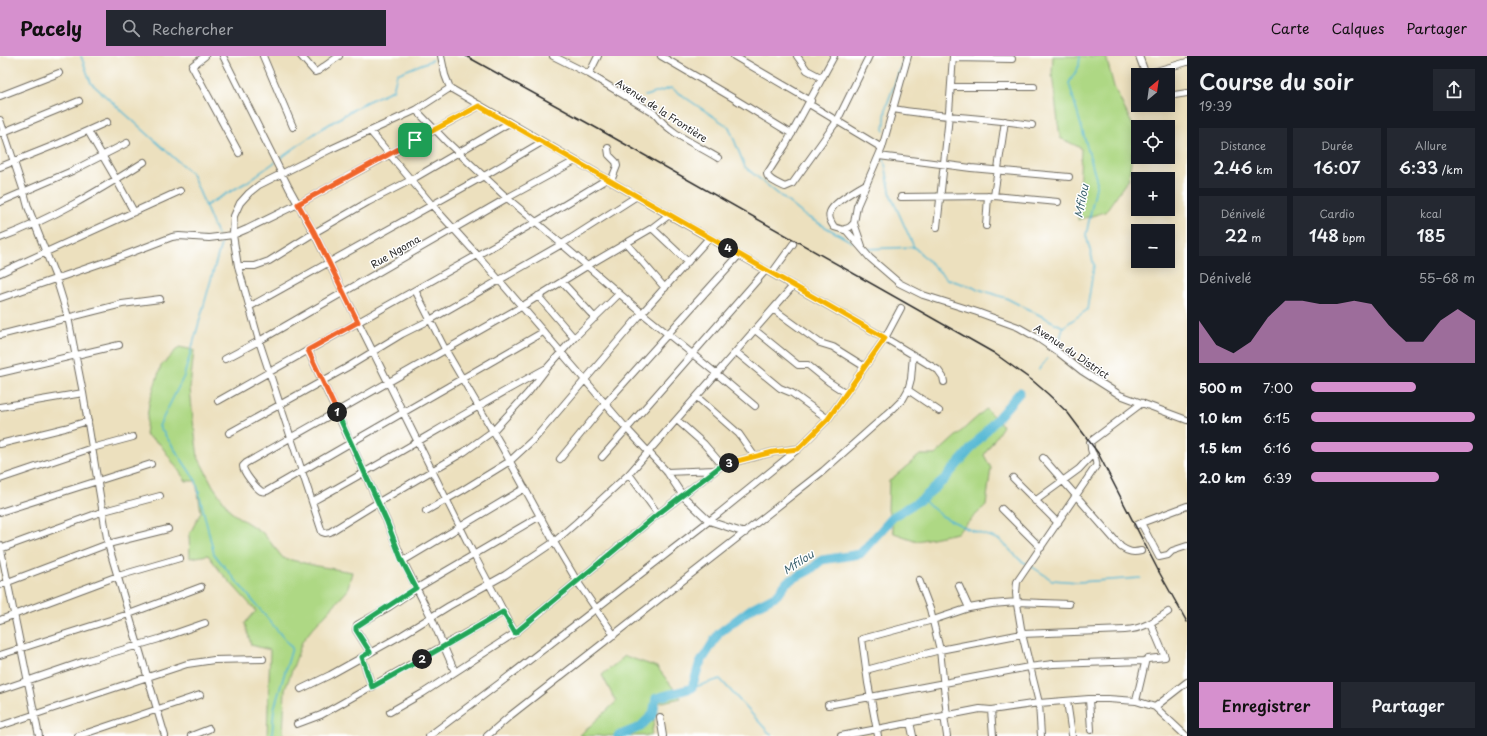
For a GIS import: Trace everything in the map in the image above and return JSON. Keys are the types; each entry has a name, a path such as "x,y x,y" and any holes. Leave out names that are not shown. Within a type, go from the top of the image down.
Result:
{"street":[{"path":"205,56 192,66 239,153"},
{"path":"223,56 282,174 314,232 474,555 515,633"},
{"path":"263,56 293,128"},
{"path":"301,56 314,72 318,71 339,56"},
{"path":"441,56 450,88 885,338 938,370 943,377 944,382"},
{"name":"Avenue de la Frontière","path":"553,56 589,74 655,114 661,122 670,129 718,158"},
{"path":"589,74 598,56"},
{"path":"661,56 792,134"},
{"path":"734,56 882,148"},
{"path":"797,56 807,70 822,78"},
{"path":"834,56 810,102 767,176 785,187 795,181 837,121 869,56"},
{"path":"845,229 854,224 857,206 882,148 908,56"},
{"path":"1139,56 1143,68"},
{"path":"937,227 949,116 953,57 1012,59"},
{"path":"1168,68 1187,62"},
{"path":"0,96 59,73"},
{"path":"951,86 1034,87"},
{"path":"450,88 416,110 259,186 240,202 234,216 233,235 238,266 249,307 322,532 330,532 464,452 493,431 528,393 548,367 574,338 619,294"},
{"path":"1175,95 1187,93"},
{"path":"2,133 79,101"},
{"path":"0,298 179,236 209,238 233,235 298,204 479,106"},
{"path":"893,109 1032,125"},
{"path":"416,110 434,130 507,198 619,294 755,406"},
{"path":"0,120 2,133 14,162 34,225 56,278 68,317 104,511 108,544 165,736"},
{"path":"986,226 991,196 998,171 1005,121"},
{"path":"0,167 107,122"},
{"path":"238,266 255,266 269,261 314,232 411,180 509,123"},
{"path":"88,131 134,212"},
{"path":"370,131 542,332 667,472 683,496 709,521 745,533"},
{"path":"249,307 542,142"},
{"path":"0,202 102,157 127,143"},
{"path":"218,401 609,180 617,166 616,162 609,155 608,148"},
{"path":"879,156 998,171 1070,177"},
{"name":"Rue Ngoma","path":"225,359 259,341 507,198 575,161"},
{"path":"0,238 34,225 65,210 144,162"},
{"name":"Avenue du District","path":"866,184 836,204 829,213 831,222 834,227 845,229 864,251 899,283 923,295 1018,327 1058,352 1082,371 1120,394 1187,420"},
{"path":"0,273 180,191"},
{"path":"229,433 562,244 637,196"},
{"path":"901,197 991,196 1058,202"},
{"path":"542,332 350,442 303,471 264,492 260,490 243,468 246,463 337,412 388,381 521,307 652,228 669,215"},
{"name":"Avenue du District","path":"854,224 864,251"},
{"path":"652,228 688,262"},
{"path":"426,511 510,461 537,436 642,313 709,238"},
{"path":"626,243 665,288"},
{"path":"602,457 692,354 769,272 793,244"},
{"path":"560,459 605,404 740,255"},
{"path":"562,282 595,318"},
{"path":"301,689 330,675 397,638 430,617 489,584 554,542 630,474 793,286"},
{"path":"415,290 430,320 479,405 554,542 577,581 614,635"},
{"path":"538,296 574,338"},
{"path":"0,334 134,301 160,298"},
{"path":"429,736 596,609 798,449 828,419 885,338 901,308"},
{"path":"773,309 820,343 833,347 865,367"},
{"path":"755,330 798,365 808,365 846,394"},
{"path":"0,374 119,345"},
{"path":"308,350 387,522 402,561 455,672"},
{"path":"736,352 780,388 792,393 828,419"},
{"path":"487,736 824,471 853,446 903,399 908,390 911,379 913,355"},
{"path":"313,502 479,405 548,367"},
{"path":"908,390 939,411"},
{"path":"0,407 83,393"},
{"path":"697,397 739,434 754,456"},
{"path":"1041,736 1039,703 1022,634 1016,593 1017,582 1097,464 1090,442 1142,403"},
{"path":"677,420 704,444 722,465"},
{"path":"0,444 88,421"},
{"path":"0,479 92,448 133,437"},
{"path":"390,712 515,633 658,514 722,465 773,452 798,449"},
{"path":"1035,501 1079,468 1093,454"},
{"path":"1043,458 1121,547 1126,551 1134,553 1141,551"},
{"path":"0,512 151,464"},
{"path":"667,472 715,470"},
{"path":"630,474 658,514"},
{"path":"1013,478 1058,523"},
{"path":"402,561 525,488"},
{"path":"39,736 0,547 104,511 160,496"},
{"path":"1187,506 1139,524 1159,557 1168,555 1172,551 1187,546"},
{"path":"1002,509 1041,548"},
{"path":"370,652 356,630 357,625 389,607 416,588 540,516"},
{"path":"0,585 108,544 168,529"},
{"path":"0,620 118,576 180,558"},
{"path":"919,580 933,620 940,650 944,682 947,736"},
{"path":"959,586 969,608"},
{"path":"0,654 129,614 201,587"},
{"path":"878,733 866,670 862,639 933,620 969,608 992,604 1017,602 1069,604"},
{"path":"297,724 322,715 503,612"},
{"path":"866,670 940,650 1022,634 1125,630 1140,628 1151,624 1168,612"},
{"path":"0,690 205,623"},
{"path":"828,705 1029,667 1144,660 1164,656 1151,624"},
{"path":"362,657 372,687"},
{"path":"0,726 187,664 214,660 263,659"},
{"path":"1136,701 1146,663 1144,660"},
{"path":"1155,707 1187,682"},
{"path":"78,736 200,695"},
{"path":"1089,699 1091,730"},
{"path":"841,736 878,733 910,722 980,709 991,710 1039,703 1089,699 1136,701 1155,707 1185,735"},
{"path":"1067,701 1072,736"},
{"path":"991,710 993,736"},
{"path":"660,717 664,736"},
{"path":"910,722 913,736"},
{"path":"191,736 209,730"}],"green space":[{"path":"1053,56 1106,56 1114,87 1131,122 1131,162 1129,178 1105,212 1078,220 1081,148 1060,138 1052,74"},
{"path":"179,347 194,350 190,388 198,457 213,486 232,513 263,533 283,558 352,572 347,591 302,642 285,690 283,736 267,736 270,650 251,645 245,623 256,611 220,571 208,555 190,558 189,535 201,512 196,481 186,481 160,444 145,435 149,403 161,366"},
{"path":"986,409 1003,426 984,455 991,468 986,505 957,533 917,541 894,533 888,510 889,481 920,455 935,455"},
{"path":"625,656 657,667 681,698 658,703 651,736 579,736 616,702 602,675"}],"waterway":[{"path":"81,56 91,83 192,174 217,234"},
{"path":"884,131 886,107 905,56"},
{"name":"Mfilou","path":"1059,343 1063,327 1087,310 1094,265 1086,235 1097,182 1069,83 1079,66 1080,56"},
{"path":"278,160 318,131 366,102 393,90 397,74 432,60"},
{"path":"645,96 671,88 729,127 745,167 804,215 852,242"},
{"path":"884,158 891,196 914,247 947,279 1006,298 1063,327"},
{"path":"205,206 247,182 275,162"},
{"path":"218,238 221,244 184,376 159,426 196,481 214,554 292,648 274,709 272,736"},
{"path":"865,249 914,247"},
{"name":"Mfilou","path":"1039,369 1047,359"},
{"name":"Mfilou","path":"618,736 640,727 653,714 656,698 692,688 699,665 719,633 752,608 777,595 787,582 810,570 822,560 860,554 894,516 922,499 943,481 1020,392"},
{"path":"922,499 942,516 968,529 1000,540 1020,560 1027,564"},
{"path":"1031,566 1052,580 1078,582 1141,578"},
{"path":"692,688 720,679 772,736"}],"railway":[{"path":"466,56 994,353 1033,381 1068,413 1098,453 1159,572 1187,622"}],"route":[{"path":"479,106 885,338 828,419 798,449 773,452 722,465 658,514 515,633 503,612 372,687 362,657 370,652 356,630 356,627 389,607 416,588 402,561 387,522 308,350 358,322 314,232 298,204 415,140 479,106"}]}
